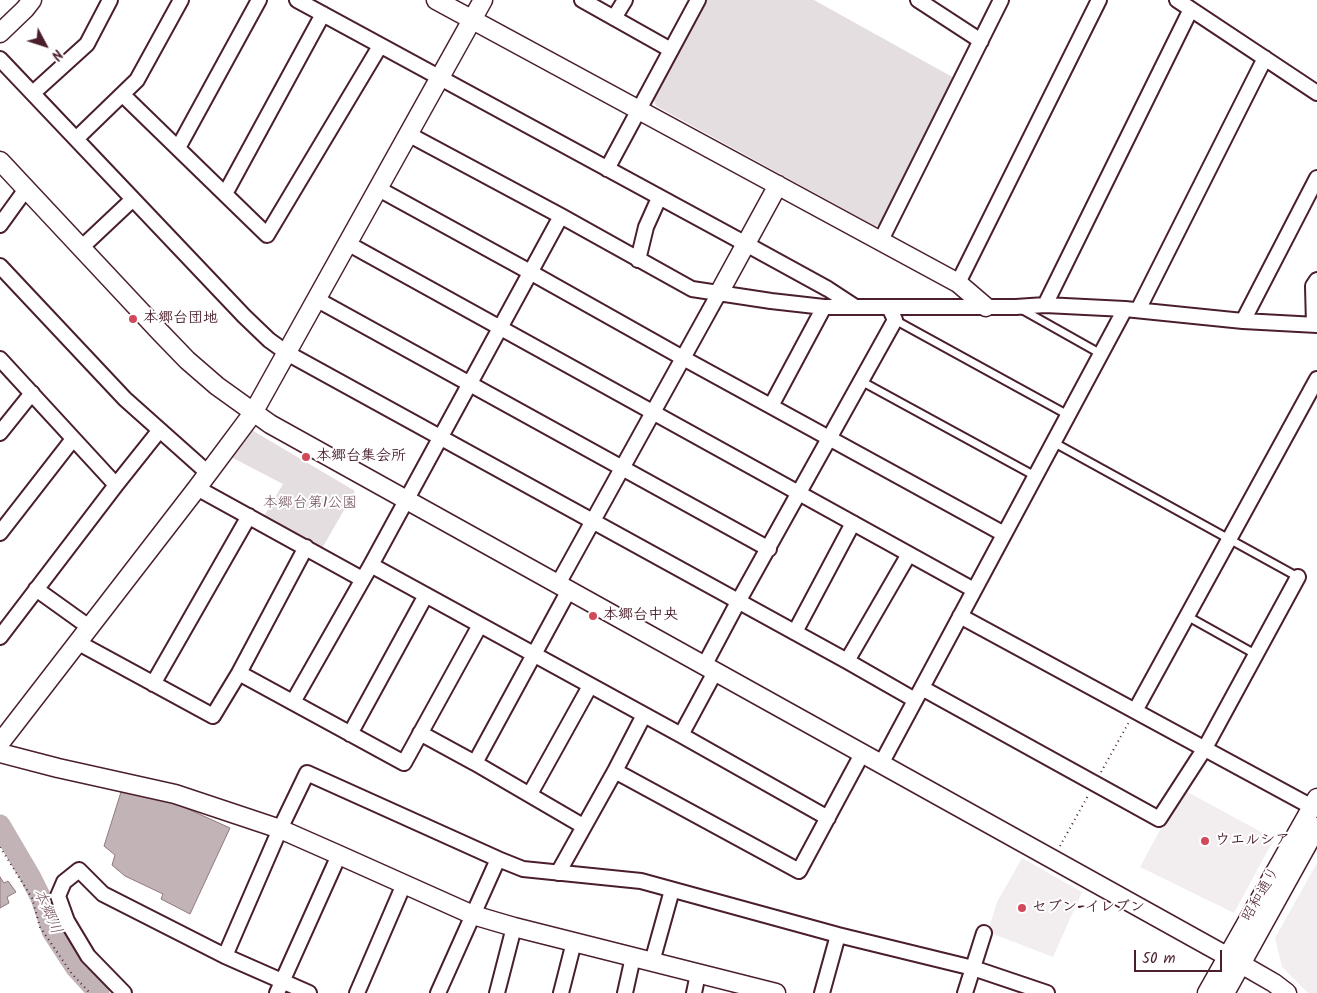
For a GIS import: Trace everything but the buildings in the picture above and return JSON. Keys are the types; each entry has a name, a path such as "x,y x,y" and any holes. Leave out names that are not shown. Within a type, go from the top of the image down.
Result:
{"street":[{"path":"0,33 32,0"},
{"path":"33,93 87,44 110,0"},
{"path":"76,139 137,80 181,0"},
{"path":"178,148 259,0"},
{"path":"297,0 828,289 854,306"},
{"path":"436,0 881,240 958,283 986,307"},
{"path":"483,0 253,413 0,744 58,768 175,794 280,830 473,915 514,928 769,992"},
{"path":"582,0 671,50"},
{"path":"614,18 624,0"},
{"path":"607,169 698,0"},
{"path":"918,0 981,41"},
{"path":"881,240 1001,0"},
{"path":"958,283 1100,0"},
{"path":"1176,0 1317,93"},
{"path":"1045,305 1191,9"},
{"path":"225,194 323,14"},
{"path":"122,95 267,235 380,46"},
{"path":"881,764 1053,442 1101,354 1131,310 1265,58"},
{"path":"0,59 244,316 269,340 287,353 847,661 919,694 1159,819 1205,748 1298,577"},
{"path":"408,134 692,289 771,302 824,307 854,306 892,313 1045,305 1316,325 1313,286 1317,280"},
{"path":"0,162 187,360 253,413 286,434 1234,960 1287,993"},
{"path":"1243,321 1317,178"},
{"path":"475,763 535,654 593,522 778,185"},
{"path":"0,225 26,188"},
{"path":"377,188 1004,534"},
{"path":"638,260 646,227 659,198"},
{"path":"81,248 133,199"},
{"path":"293,702 371,565 561,216"},
{"path":"347,243 974,590"},
{"path":"0,266 125,399 208,473"},
{"path":"316,299 769,549"},
{"path":"771,406 824,307"},
{"path":"681,735 738,602 861,381 892,313"},
{"path":"0,359 116,485"},
{"path":"1135,711 1317,379"},
{"path":"0,433 32,393"},
{"path":"1,632 160,431"},
{"path":"0,533 73,439"},
{"path":"197,488 362,579"},
{"path":"154,684 249,516"},
{"path":"795,632 853,523"},
{"path":"77,642 213,716 239,673 306,547"},
{"path":"847,661 909,554"},
{"path":"371,565 535,654 828,818"},
{"path":"36,589 89,627"},
{"path":"350,734 426,595"},
{"path":"960,616 1205,748 1314,802"},
{"path":"239,673 404,763 480,625"},
{"path":"530,794 590,686"},
{"path":"558,873 644,715"},
{"path":"420,733 584,826"},
{"path":"615,771 798,871 862,754"},
{"path":"226,956 280,830 307,773 524,869 640,881 838,935 973,968 1048,993"},
{"name":"昭和通り","path":"1225,993 1234,960 1314,802"},
{"name":"昭和通り","path":"1206,993 1234,960 1317,827"},
{"path":"280,987 339,855"},
{"path":"438,993 498,859"},
{"path":"124,993 88,956 67,921 58,896 64,882 79,870 103,894 226,956 280,987 309,993"},
{"path":"357,993 404,884"},
{"path":"652,962 672,890"},
{"path":"497,993 514,928"},
{"path":"965,993 984,933"},
{"path":"822,993 838,935"},
{"path":"562,993 574,942"},
{"path":"625,993 633,957"},
{"path":"694,993 698,974"}],"lane":[{"path":"1016,306 1101,354"},
{"path":"892,313 1068,415"},
{"path":"861,381 1036,476"},
{"path":"1053,442 1298,577"},
{"path":"1187,616 1255,654"}],"path":[{"path":"0,847 32,898 40,927 72,974 90,993"}],"shaded area":[{"path":"1182,789 1274,839 1234,913 1140,867"},
{"path":"130,790 168,800 230,828 190,914 161,899 163,894 125,876 112,865 115,855 104,846 121,792"},
{"path":"1022,858 1082,892 1053,957 988,932 997,902"},
{"path":"1317,863 1317,993 1308,993 1282,967 1275,938"},
{"path":"0,877 4,883 8,881 16,892 7,897 9,903 0,908"}],"green space":[{"path":"706,0 814,0 956,79 883,224 875,226 656,106 653,98"},
{"name":"本郷台第1公園","path":"250,429 355,491 321,550 264,516 283,484 231,457"}],"waterway":[{"name":"本郷川","path":"0,825 41,898 52,931 76,968 99,993"}],"place":[{"name":"本郷台団地","path":"133,319"},
{"name":"本郷台集会所","path":"306,457"},
{"name":"本郷台中央","path":"593,616"},
{"name":"ウエルシア","path":"1205,841"},
{"name":"セブン-イレブン","path":"1022,908"}]}
